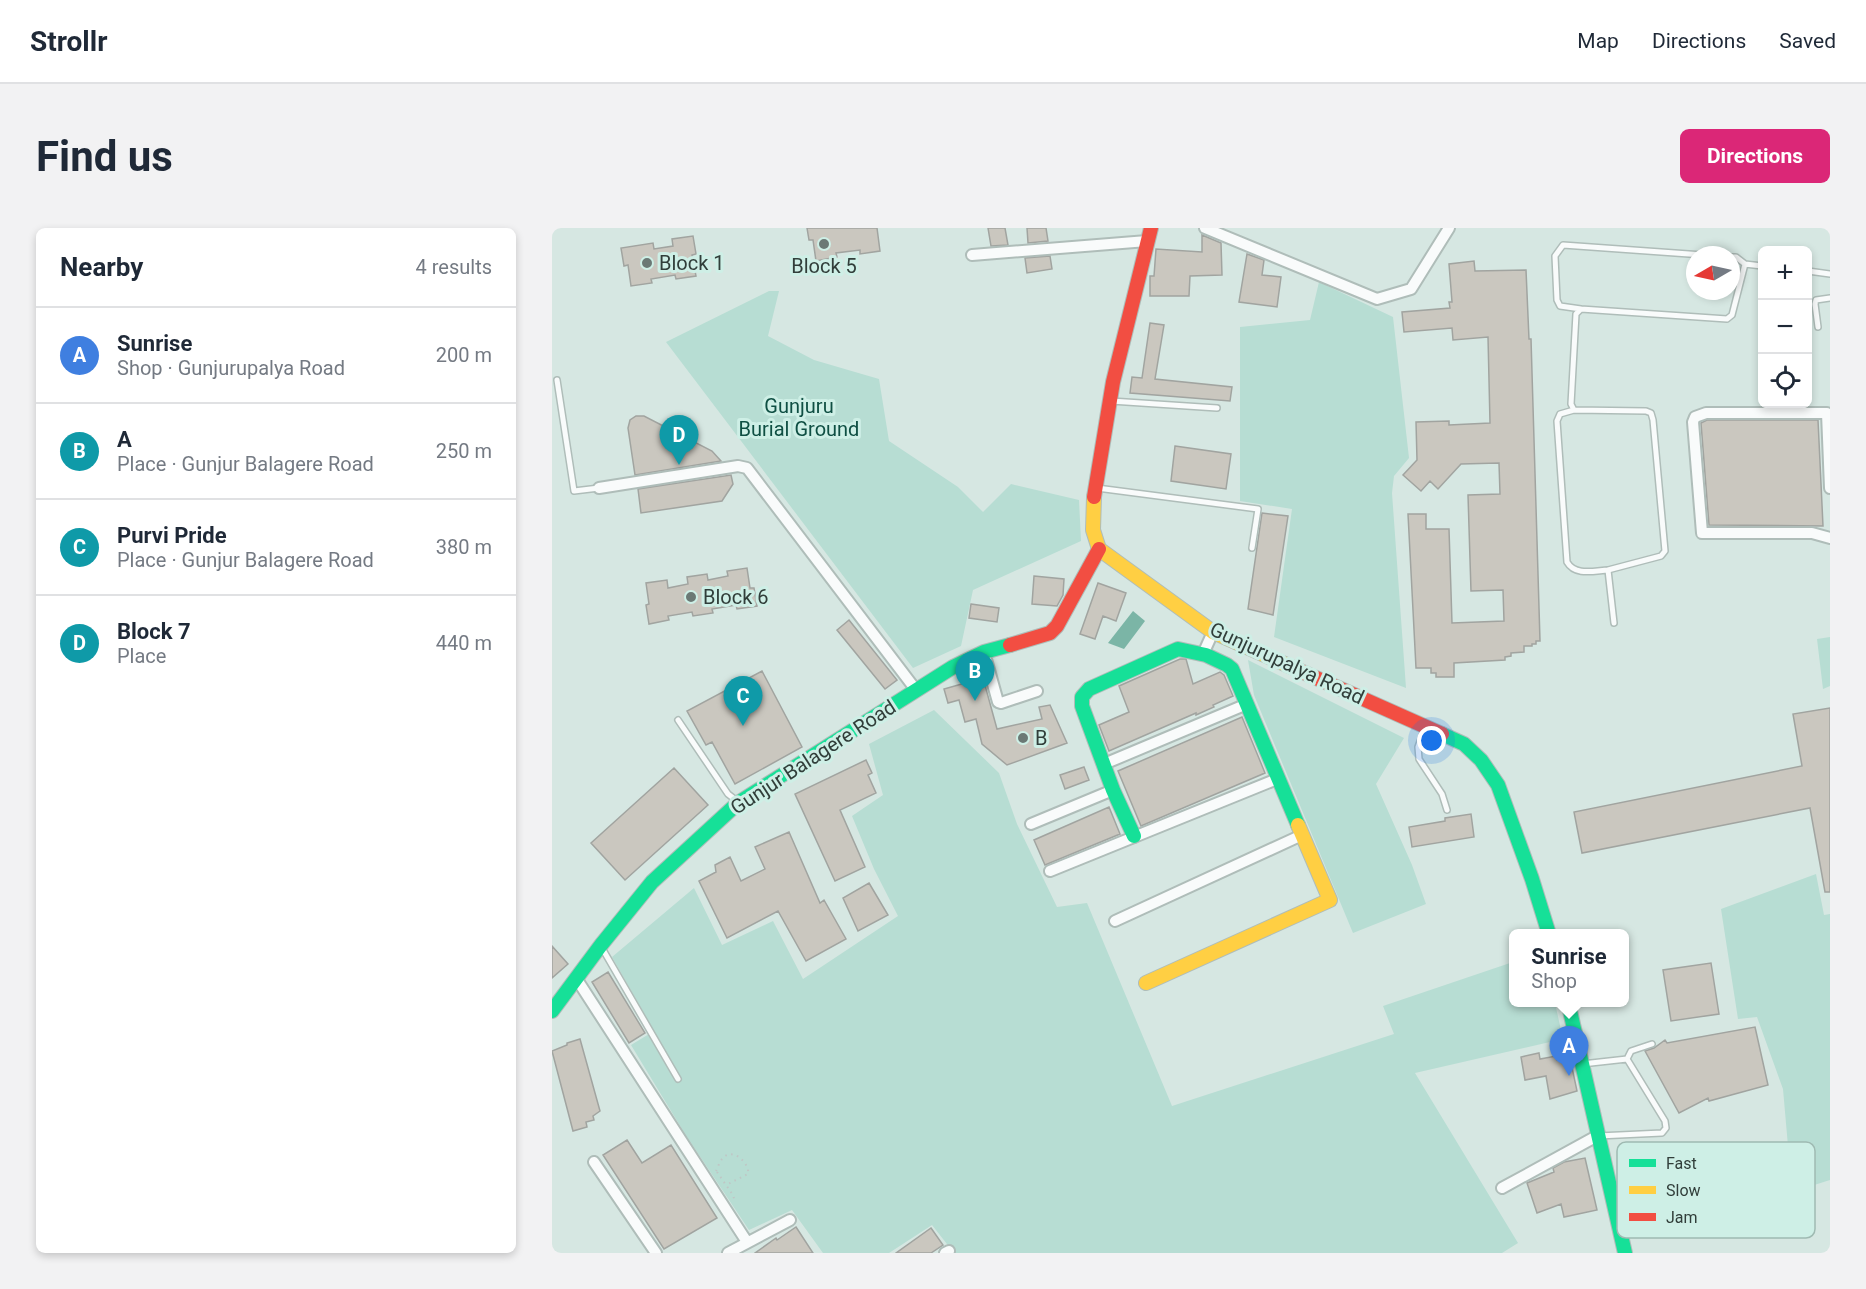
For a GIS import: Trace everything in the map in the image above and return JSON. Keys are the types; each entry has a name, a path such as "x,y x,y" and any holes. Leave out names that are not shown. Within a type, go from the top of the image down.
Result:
{"street":[{"path":"1205,228 1230,232 1377,298 1411,289 1449,228"},
{"path":"972,255 1149,235 1110,401 1095,488 1092,510 1093,530 1099,549"},
{"path":"1830,488 1827,413 1706,413 1695,417 1693,422 1702,533 1812,532 1830,538 1830,533"},
{"path":"599,488 738,466 747,468 916,690"},
{"name":"Gunjur Balagere Road","path":"552,1011 561,993 576,978 652,882 738,803 953,667 984,652 1050,633 1057,627 1099,549"},
{"name":"Gunjurupalya Road","path":"1099,549 1214,632 1464,744 1481,760 1493,776 1512,823 1548,929"},
{"path":"1203,654 1214,632"},
{"path":"1134,836 1113,790 1082,706 1082,697 1089,689 1178,649 1203,654 1232,669 1330,900 1146,983"},
{"path":"984,652 998,702 1037,692"},
{"path":"1104,765 1247,704"},
{"path":"1050,871 1277,779"},
{"path":"1031,824 1113,790"},
{"path":"1114,921 1302,835"},
{"path":"576,978 747,1242"},
{"path":"1569,1007 1617,1217"},
{"path":"1502,1188 1597,1136"},
{"path":"594,1162 656,1253"},
{"path":"728,1253 790,1220"},
{"path":"1622,1238 1626,1253"}],"lane":[{"path":"1686,254 1563,245 1555,256 1557,300 1560,306 1581,309 1727,319 1732,315 1746,264"},
{"path":"1740,260 1746,264 1758,266"},
{"path":"1812,272 1830,274"},
{"path":"1818,327 1816,300 1830,298"},
{"path":"1574,410 1571,404 1574,319 1581,309"},
{"path":"557,380 574,491 599,488"},
{"path":"1110,401 1217,408"},
{"path":"1574,410 1646,411 1651,413 1665,551 1661,556 1608,570 1576,572 1570,568 1567,562 1557,421 1560,414 1574,410"},
{"path":"1095,488 1258,509 1251,548"},
{"path":"1608,570 1614,623"},
{"path":"678,720 728,794 738,803"},
{"path":"1425,727 1418,747 1419,759 1442,794 1447,810"},
{"path":"601,945 678,1079"},
{"path":"1627,1059 1630,1051 1652,1044"},
{"path":"1581,1064 1627,1059"},
{"path":"1597,1136 1662,1133 1666,1128 1665,1121 1627,1059"}],"path":[{"path":"716,1171 727,1155 742,1159 747,1164 748,1174 726,1185"}],"green space":[{"path":"1319,282 1393,317 1409,458 1394,476 1392,493 1406,688 1274,637 1292,509 1240,501 1240,327 1310,320"},
{"name":"Gunjuru Burial Ground","path":"769,291 779,291 768,336 814,360 879,379 889,441 958,487 983,512 1011,484 1079,500 1081,541 973,590 961,646 913,668 666,342"},
{"path":"1830,637 1830,686 1823,689 1817,639"},
{"path":"1248,660 1404,738 1376,784 1412,865 1426,904 1353,933 1254,695"},
{"path":"934,710 999,773 1017,824 1057,907 1087,903 1172,1106 1394,1034 1383,1006 1509,963 1509,1007 1556,1007 1563,1039 1415,1073 1518,1243 1502,1253 954,1253 932,1225 889,1253 823,1253 792,1210 749,1230 685,1134 631,1045 654,1031 612,957 694,888 722,945 773,921 803,979 898,916 874,869 852,816 883,795 869,744"},
{"path":"1816,874 1824,915 1830,914 1830,1180 1815,1185 1815,1142 1788,1142 1783,1089 1757,1017 1738,1019 1721,909"}],"shaded area":[{"path":"1133,611 1145,621 1124,649 1108,643"}],"building":[{"name":"Block 5","path":"807,228 877,228 880,251 860,254 860,250 836,253 837,257 816,261 813,240 809,240"},
{"path":"988,228 1005,228 1008,245 991,246"},
{"path":"1027,228 1046,228 1048,241 1028,243"},
{"path":"1202,235 1221,243 1222,275 1190,276 1189,296 1150,296 1150,276 1154,276 1156,249 1202,252"},
{"name":"Block 1","path":"693,236 696,254 692,255 696,276 676,279 675,275 651,279 652,283 631,286 628,265 624,266 621,248 653,243 654,249 673,246 672,239"},
{"path":"1247,254 1264,260 1262,275 1281,277 1277,307 1239,302"},
{"path":"1050,256 1052,269 1027,273 1025,258"},
{"path":"1474,261 1475,271 1526,270 1529,339 1531,339 1540,641 1536,641 1536,644 1532,646 1524,646 1524,652 1511,653 1511,656 1505,657 1505,660 1454,663 1454,677 1436,677 1436,673 1431,673 1431,668 1416,668 1408,514 1426,514 1426,529 1449,529 1452,623 1504,621 1503,590 1471,591 1468,495 1500,494 1499,463 1461,464 1438,489 1430,481 1421,491 1403,475 1417,460 1416,422 1449,421 1449,425 1490,423 1488,337 1453,340 1452,328 1404,332 1402,312 1450,308 1449,302 1452,302 1449,264"},
{"path":"1150,323 1164,325 1155,379 1232,387 1230,401 1130,393 1132,377 1142,378"},
{"path":"636,416 644,416 712,451 721,461 635,475 628,428 630,420"},
{"path":"1707,420 1818,420 1823,526 1709,525 1701,423"},
{"path":"1175,446 1231,454 1226,489 1171,481"},
{"path":"731,475 733,484 722,501 641,513 638,489"},
{"path":"1262,513 1288,516 1273,615 1248,609"},
{"name":"Block 6","path":"747,568 750,588 754,588 757,606 737,609 736,605 712,609 713,613 693,616 692,612 668,616 669,620 649,624 646,583 667,580 668,588 688,584 687,577 707,574 708,580 728,576 727,571"},
{"path":"1034,576 1064,579 1063,595 1057,606 1032,604"},
{"path":"1098,583 1126,593 1116,621 1103,616 1095,639 1080,634"},
{"path":"971,604 999,608 997,622 969,618"},
{"path":"849,620 897,680 885,689 837,630"},
{"path":"1180,659 1186,659 1193,684 1220,672 1224,675 1233,696 1196,715 1196,713 1109,751 1099,725 1129,712 1119,686"},
{"path":"762,671 802,747 735,784 712,742 706,745 687,711"},
{"name":"B","path":"983,678 997,729 1042,719 1039,707 1050,705 1067,743 1007,765 982,744 976,719 965,722 959,700 948,703 944,689"},
{"path":"1830,708 1830,892 1825,892 1810,808 1582,853 1574,812 1802,766 1793,714"},
{"path":"1242,717 1265,773 1141,826 1118,771"},
{"path":"866,760 872,773 868,775 876,793 840,810 865,867 835,881 795,794"},
{"path":"1084,767 1089,780 1065,789 1060,775"},
{"path":"674,768 708,805 625,880 591,843"},
{"path":"1109,807 1120,834 1045,865 1034,840"},
{"path":"1471,814 1474,837 1412,847 1409,827"},
{"path":"789,832 820,903 824,900 846,939 806,961 778,911 727,938 699,881 716,872 715,865 730,857 741,881 765,869 755,847"},
{"path":"869,883 888,915 858,931 843,898"},
{"path":"552,946 568,964 552,978"},
{"path":"1711,963 1719,1014 1671,1021 1663,970"},
{"path":"608,972 645,1033 629,1043 592,982"},
{"path":"1755,1027 1768,1085 1709,1101 1708,1098 1679,1113 1645,1051 1665,1040 1667,1043"},
{"path":"580,1039 600,1111 593,1116 594,1120 586,1122 587,1127 573,1131 552,1051"},
{"path":"1539,1053 1540,1059 1556,1056 1557,1060 1570,1058 1577,1091 1550,1099 1546,1076 1525,1080 1521,1057"},
{"path":"627,1140 642,1163 671,1145 717,1218 664,1249 603,1155"},
{"path":"1585,1158 1597,1210 1564,1217 1561,1204 1537,1213 1527,1183 1554,1172 1553,1168 1564,1162"},
{"path":"796,1227 813,1253 755,1253 776,1238 777,1240"},
{"path":"931,1228 943,1245 931,1253 896,1253"}],"traffic: fast":[{"path":"552,1011 652,882 738,803 953,667 984,652 1010,645"},
{"path":"1134,836 1113,790 1082,706 1082,697 1089,689 1178,649 1206,655 1232,669 1298,825"},
{"path":"1442,734 1464,744 1481,760 1498,785 1547,929"},
{"path":"1569,1007 1617,1218"},
{"path":"1622,1238 1625,1253"}],"traffic: slow":[{"path":"1094,497 1093,530 1099,549 1213,632 1287,665"},
{"path":"1146,983 1330,900 1298,825"}],"traffic: jam":[{"path":"1094,497 1113,382 1151,228"},
{"path":"1010,645 1050,633 1057,626 1099,549"},
{"path":"1287,665 1442,734"}],"place":[{"name":"Block 5","path":"824,244"},
{"name":"Block 1","path":"647,263"},
{"name":"Block 7","path":"679,465"},
{"name":"Block 6","path":"691,597"},
{"name":"A","path":"975,701"},
{"name":"Purvi Pride","path":"743,726"},
{"name":"B","path":"1023,738"},
{"name":"Sunrise","path":"1569,1076"}]}
